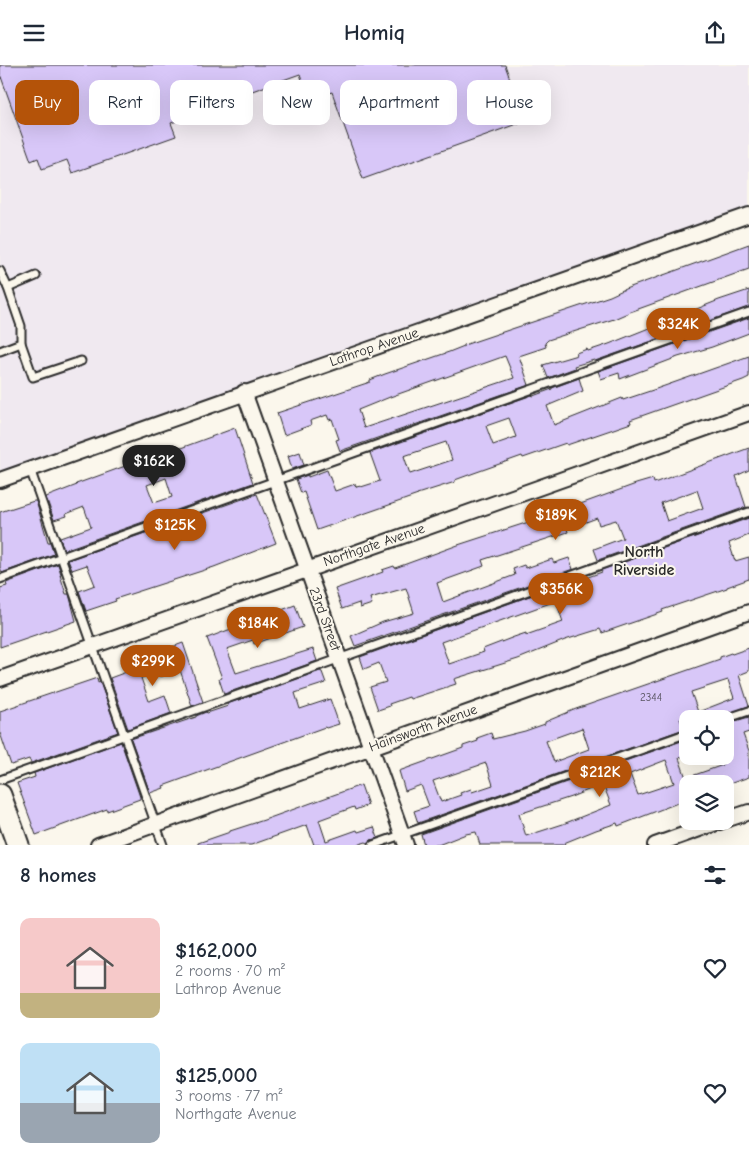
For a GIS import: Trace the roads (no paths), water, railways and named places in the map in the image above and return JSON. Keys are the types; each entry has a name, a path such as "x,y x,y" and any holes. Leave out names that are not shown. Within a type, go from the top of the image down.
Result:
{"main road":[{"path":"0,795 18,845"}],"street":[{"name":"Lathrop Avenue","path":"0,480 244,392 749,215"},
{"name":"23rd Street","path":"244,392 404,840"},
{"name":"Northgate Avenue","path":"0,679 749,413"},
{"name":"Hainsworth Avenue","path":"98,845 749,612"},
{"path":"734,817 749,812"},
{"path":"655,845 698,830"}],"lane":[{"path":"0,271 22,326 21,343 33,377 81,361"},
{"path":"8,288 36,276"},
{"path":"0,579 749,311"},
{"path":"0,351 21,343"},
{"path":"30,469 163,845"},
{"path":"0,780 749,511"},
{"path":"734,716 749,711"},
{"path":"373,845 404,840 679,736"}],"district":[{"name":"North Riverside","path":"644,561"}]}
